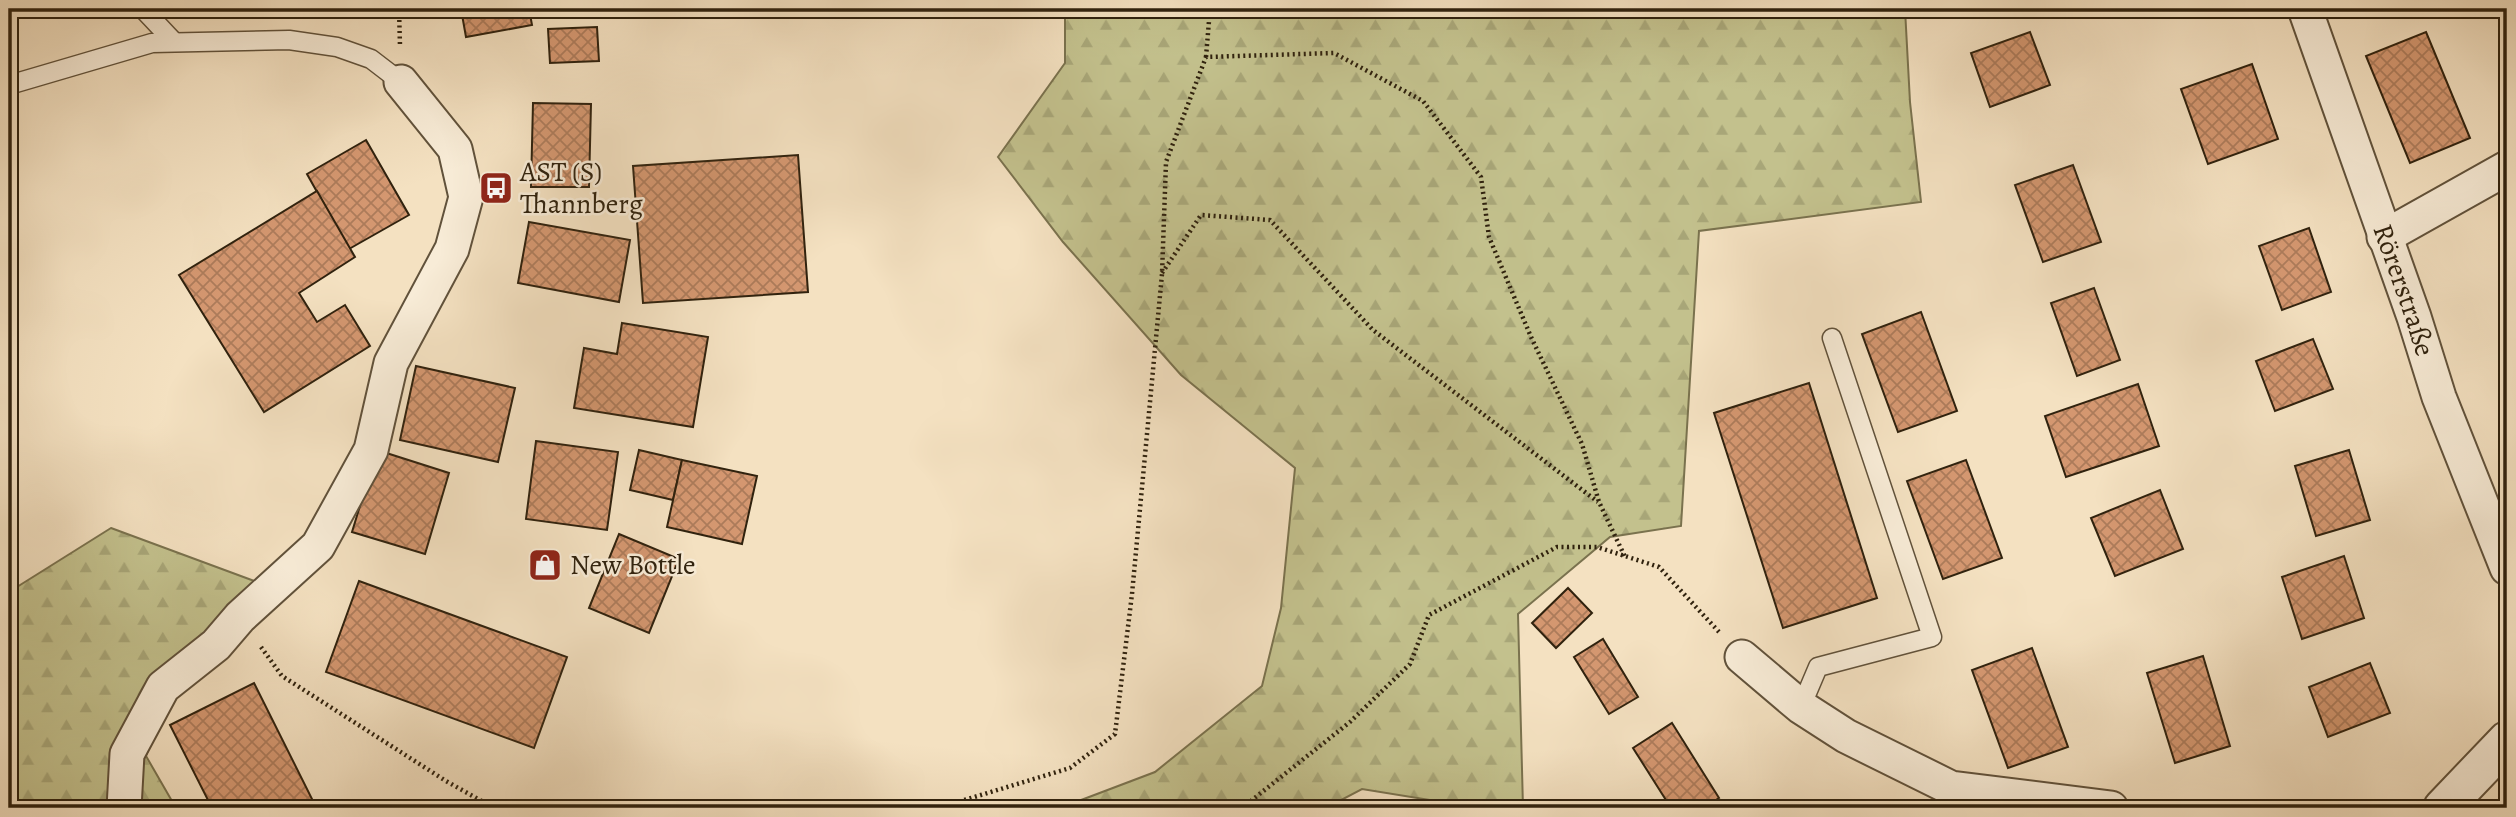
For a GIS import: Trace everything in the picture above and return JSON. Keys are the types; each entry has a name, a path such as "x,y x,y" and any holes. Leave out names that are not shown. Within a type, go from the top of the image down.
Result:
{"street":[{"name":"Rörerstraße","path":"2305,9 2414,317 2439,397 2507,568"},
{"path":"124,808 127,754 163,687 216,645 240,617 318,546 371,450 390,363 452,249 466,197 455,149 401,82"},
{"path":"2384,237 2507,168"},
{"path":"1742,657 1801,707 1846,736 1951,788 2111,808"},
{"path":"2443,808 2507,741"}],"lane":[{"path":"143,9 174,42"},
{"path":"9,85 152,43 289,40 337,47 371,59 401,82"},
{"path":"1801,707 1818,667 1932,637 1832,338"}],"path":[{"path":"938,808 1070,768 1115,734 1132,594 1161,274 1166,162 1206,57 1210,9"},
{"path":"1206,57 1334,53 1423,101 1481,177 1489,237 1531,337 1582,444 1599,502 1625,557"},
{"path":"1161,274 1201,215 1270,220 1373,330 1599,502"},
{"path":"1242,808 1350,722 1410,664 1429,615 1557,547 1597,547 1659,566 1742,657"},
{"path":"240,617 282,676 446,782 495,808"}],"green space":[{"path":"1065,9 1905,9 1910,102 1921,202 1699,231 1681,526 1610,537 1518,614 1523,808 1479,808 1362,789 1326,808 1060,808 1155,772 1262,686 1281,608 1295,468 1181,375 1063,242 998,157 1065,63"},
{"path":"111,528 265,585 165,701 146,756 176,808 32,808 9,795 9,592"}],"building":[{"path":"461,9 529,9 532,25 466,37"},
{"path":"597,27 599,61 550,63 548,29"},
{"path":"2030,32 2050,85 1990,107 1971,53"},
{"path":"2426,32 2470,138 2410,163 2366,56"},
{"path":"2252,64 2278,139 2208,164 2181,89"},
{"path":"533,103 591,104 589,187 531,187"},
{"path":"366,140 409,215 349,249 307,174"},
{"path":"798,155 808,292 643,303 633,166"},
{"path":"2073,165 2101,242 2043,262 2015,185"},
{"path":"317,191 355,257 299,293 317,322 345,305 370,346 264,412 179,275"},
{"path":"529,222 630,240 619,302 518,283"},
{"path":"2309,228 2331,292 2282,310 2259,246"},
{"path":"2094,288 2120,360 2077,376 2051,303"},
{"path":"1921,312 1957,411 1898,432 1862,334"},
{"path":"622,323 708,337 693,427 574,408 584,348 617,354"},
{"path":"2313,339 2333,389 2275,411 2256,361"},
{"path":"416,366 515,388 498,462 400,440"},
{"path":"1809,383 1877,598 1783,628 1714,413"},
{"path":"2138,384 2159,446 2066,477 2045,416"},
{"path":"536,441 618,452 607,530 526,519"},
{"path":"377,450 449,473 425,554 352,532"},
{"path":"639,450 682,460 673,500 630,490"},
{"path":"2349,450 2370,520 2316,536 2295,466"},
{"path":"682,460 757,476 742,544 667,527"},
{"path":"1966,460 2002,558 1943,579 1907,481"},
{"path":"2160,490 2183,549 2115,576 2091,518"},
{"path":"619,534 679,559 649,633 589,608"},
{"path":"2344,556 2364,618 2302,639 2282,577"},
{"path":"359,581 567,657 534,748 326,672"},
{"path":"1568,588 1592,613 1556,648 1532,623"},
{"path":"1603,639 1638,697 1609,714 1574,657"},
{"path":"2032,648 2068,747 2008,768 1972,670"},
{"path":"2203,656 2230,746 2175,763 2147,673"},
{"path":"2370,663 2390,713 2328,737 2309,687"},
{"path":"254,683 315,805 309,808 212,808 170,725"},
{"path":"1672,723 1719,798 1703,808 1671,808 1633,748"}],"place":[{"name":"AST (S) Thannberg","path":"496,188"},
{"name":"New Bottle","path":"545,565"}]}
